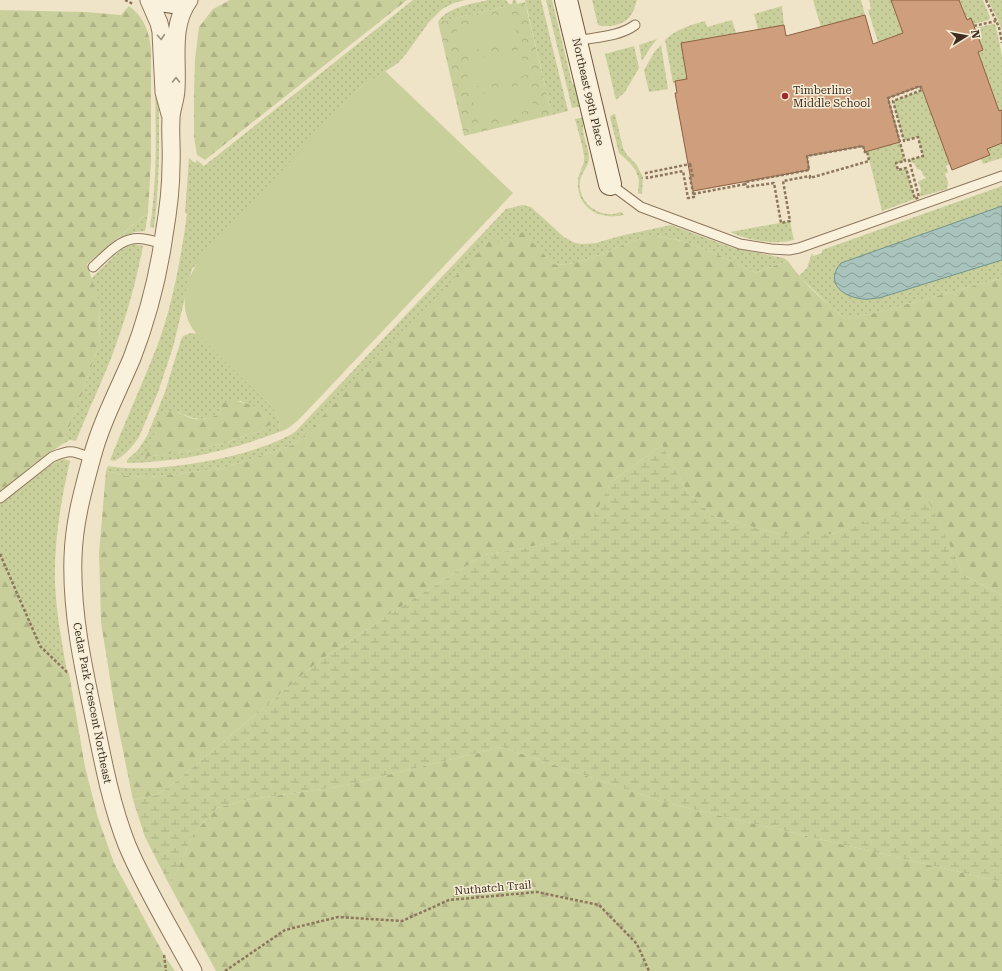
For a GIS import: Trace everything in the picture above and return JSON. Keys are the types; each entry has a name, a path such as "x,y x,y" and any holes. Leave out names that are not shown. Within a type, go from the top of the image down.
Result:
{"street":[{"name":"Cedar Park Crescent Northeast","path":"150,0 161,32 164,92 171,118"},
{"path":"159,0 174,2 179,0"},
{"name":"Cedar Park Crescent Northeast","path":"189,0 185,5 177,31 176,92 171,118 171,166 168,205 156,282 143,328 124,377 103,424 79,504 73,554 73,599 86,680 110,793 134,861 194,971"},
{"name":"Northeast 99th Place","path":"566,0 610,184"}],"lane":[{"path":"576,41 620,32 630,29 636,25"},
{"path":"610,184 641,207 740,244 770,249 789,250 806,246 1002,176"},
{"path":"93,267 123,241 144,239 163,244"},
{"path":"0,498 52,457 61,453 73,451 92,458"}],"path":[{"path":"986,0 1000,31 1002,43"},
{"path":"974,26 996,21"},
{"path":"920,86 922,90 893,101 904,141 918,136 923,156 909,160 919,197 915,199 906,168 898,170 896,163 905,161 888,98 920,86"},
{"path":"693,194 746,184 745,182 809,170 807,156 863,146 864,152 867,151 869,161 810,178 810,176 783,181 790,221 781,223 774,183 746,188 746,184"},
{"path":"690,164 693,177 690,178 693,194 694,197 688,198 683,171 647,178 646,173 690,164"},
{"path":"0,554 40,646 67,672"},
{"name":"Nuthatch Trail","path":"225,971 285,930 292,928 338,917 402,921 449,900 537,892 598,905 637,944 649,971"},
{"path":"164,955 166,971"}],"green space":[{"path":"230,0 407,0 205,160 197,155 194,137 195,59 199,27 213,9"},
{"path":"413,0 465,0 454,3 442,9 429,22 398,63 360,88 192,269 173,347 158,392 139,437 122,456 115,461 110,460 158,344 168,312 179,263 187,214 185,213 189,158 195,163 197,160 204,166"},
{"path":"488,0 506,0 509,4 512,4 513,0 516,0 517,4 438,22 447,13 468,5"},
{"path":"525,0 541,0 568,111 552,115"},
{"path":"546,0 552,0 572,83 578,88 584,106 572,108"},
{"path":"592,0 637,0 633,12 625,21 616,25 602,26 598,25"},
{"path":"813,0 861,0 865,15 821,27"},
{"path":"869,0 891,0 903,33 878,42 868,10 871,9"},
{"path":"959,0 983,0 990,17 989,20 973,24 971,19 967,20"},
{"path":"988,0 1002,0 1002,29"},
{"path":"525,2 552,115 464,136 438,22"},
{"path":"129,6 134,10 145,25 149,36 151,49 151,161 148,212 87,264 100,306 99,345 72,421 61,445 30,467 0,495 0,10 85,12 121,15"},
{"path":"782,6 784,25 758,29 754,14"},
{"path":"512,14 518,40 462,53 456,27"},
{"path":"732,20 736,33 681,43 687,79 673,83 665,40 679,30 705,21 707,27"},
{"path":"995,24 996,27 1002,55 1002,115 1000,111 997,111 992,100 994,98 978,52 983,50 975,28"},
{"path":"657,39 650,48 642,61 639,45"},
{"path":"661,45 668,89 649,92 644,70 655,51"},
{"path":"634,46 639,68 625,92 616,100 605,54"},
{"path":"154,48 158,48 159,138 158,183 154,228 150,227 155,183 156,115"},
{"path":"520,49 526,75 470,88 464,62"},
{"path":"385,71 513,193 301,417 291,426 279,432 280,422 274,409 195,332 189,322 186,312 186,290 193,270 206,251 353,95 360,88"},
{"path":"528,83 534,109 478,123 472,96"},
{"path":"922,90 950,164 946,166 948,172 945,174 948,182 947,189 919,197 921,190 918,183 926,178 921,170 917,169 914,163 910,162 909,160 923,156 918,137 904,141 893,101"},
{"path":"615,114 623,148 627,155 636,164 643,177 642,194 638,193 639,180 636,171 619,153 610,117"},
{"path":"586,117 583,132 589,158 588,164 580,181 581,194 587,204 597,211 610,214 621,212 624,215 606,216 598,214 585,205 581,199 578,190 578,181 584,158 583,147 575,119"},
{"path":"900,142 905,161 896,164 898,170 906,168 915,199 882,211 867,151"},
{"path":"1002,143 1002,158 983,164 981,159 990,155 987,149"},
{"path":"1002,186 1002,206 841,263 836,272 835,280 837,287 864,299 879,298 1002,260 1002,278 875,313 846,318 831,307 799,276 807,268 812,253 813,256 822,253 822,250"},
{"path":"523,205 531,207 564,237 575,243 596,243 620,236 671,225 733,248 784,258 788,261 755,273 688,243 660,237 649,237 575,263 553,264 523,233 514,235 293,445 220,469 150,477 127,476 106,471 108,466 151,468 204,462 255,449 277,441 295,432 506,209"},
{"path":"148,212 145,231 135,232 118,238"},
{"path":"790,221 794,240 769,242 753,240 730,232"},
{"path":"523,232 553,264 575,263 649,237 673,239 688,243 755,273 788,261 815,292 846,318 875,313 1002,278 1002,595 964,575 929,503 831,534 780,534 715,517 688,493 662,445 611,482 588,530 555,542 484,555 405,604 319,661 174,783 156,795 133,800 116,716 101,622 99,553 106,471 127,476 150,477 220,469 293,445 302,438 493,237 502,245 514,235"},
{"path":"132,244 143,246 134,287 118,340 76,441 70,440 61,445 72,421 99,345 100,306 91,279 121,249"},
{"path":"191,333 198,334 274,409 280,422 279,432 242,445 186,458 127,463 127,460 138,450 147,436 165,392 183,336","holes":["241,401 267,414 263,430 224,443 192,451 145,457 178,412 193,418 202,419 219,414 222,404"]},
{"path":"230,400 246,403 264,411 270,418 271,425 264,427 263,430 224,443 192,451 145,457 159,421 166,413 173,411 195,419 207,418 219,414 222,404"},
{"path":"662,445 688,493 715,517 780,534 831,534 929,502 964,575 1002,595 1002,882 666,803 502,747 338,787 246,800 217,808 194,833 170,886 145,837 133,800 156,795 174,783 319,661 405,604 484,555 555,542 587,530 611,482"},
{"path":"64,459 70,461 59,521 55,582 58,616 67,672 40,646 0,554 0,500 57,461"},
{"path":"0,554 40,646 69,673 85,767 98,818 114,863 164,955 175,971 0,971"},
{"path":"502,747 666,803 1002,882 1002,971 216,971 170,886 194,833 217,808 246,800 338,787"}],"water":[{"path":"1002,206 1002,260 879,298 856,298 843,292 835,283 834,277 836,270 841,263"}],"building":[{"name":"Timberline Middle School","path":"891,0 959,0 967,20 971,18 983,50 978,52 999,111 1002,110 1002,143 987,149 990,155 952,170 921,86 888,98 900,142 865,152 863,146 807,156 809,170 693,191 675,93 677,93 675,81 687,79 681,43 784,25 786,36 865,15 873,44 903,33"}],"place":[{"name":"Timberline Middle School","path":"785,96"}]}
